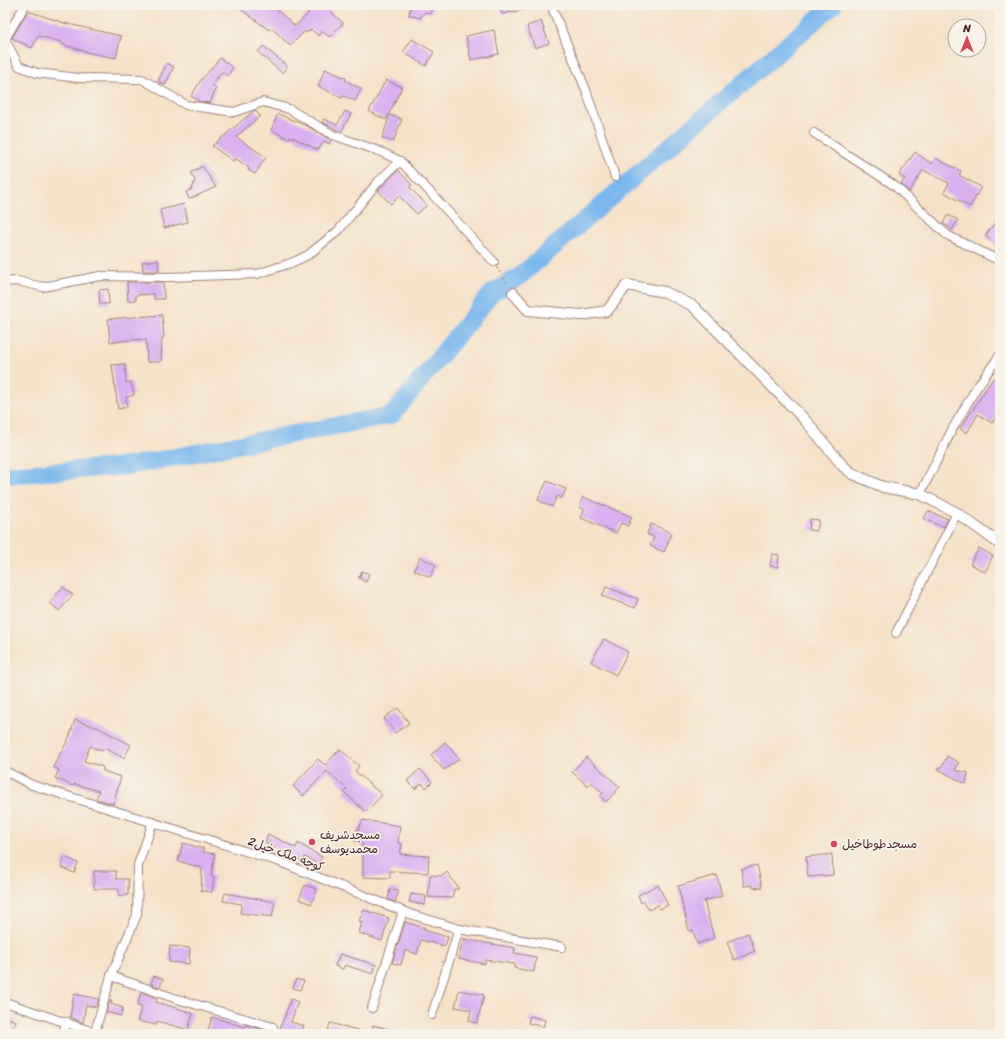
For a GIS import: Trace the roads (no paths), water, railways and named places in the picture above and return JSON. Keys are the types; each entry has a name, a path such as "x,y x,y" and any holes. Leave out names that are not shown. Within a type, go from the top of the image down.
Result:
{"street":[{"path":"25,5 5,39 19,66 37,73 78,78 142,79 186,105 234,112 263,102 288,109 333,135 380,151 400,161 494,262"},
{"path":"551,5 586,90 615,177"},
{"path":"814,133 894,186 947,235 1000,261"},
{"path":"5,282 17,281 43,287 100,276 167,277 257,274 278,268 308,254 338,232 378,182 400,161"},
{"path":"512,293 528,310 581,315 607,311 627,285 665,292 693,306 805,420 843,466 853,474 884,487 920,494 957,513 1000,544"},
{"path":"920,494 953,428 975,390 1000,356"},
{"path":"896,633 957,513"},
{"name":"کوچه ملک خیل2","path":"5,771 32,785 280,862 403,911 459,929 562,947"},
{"path":"5,1002 97,1033 111,976 137,915 138,865 153,822"},
{"path":"372,1008 403,911"},
{"path":"432,1015 459,929"},
{"path":"111,976 176,999 274,1027"},
{"path":"62,1034 67,1022"}],"waterway":[{"path":"5,475 129,466 392,415 492,293 520,276 833,5"}],"place":[{"name":"مسجدشریف محمدیوسف","path":"312,842"},
{"name":"مسجدطوطاخیل","path":"834,844"}]}
